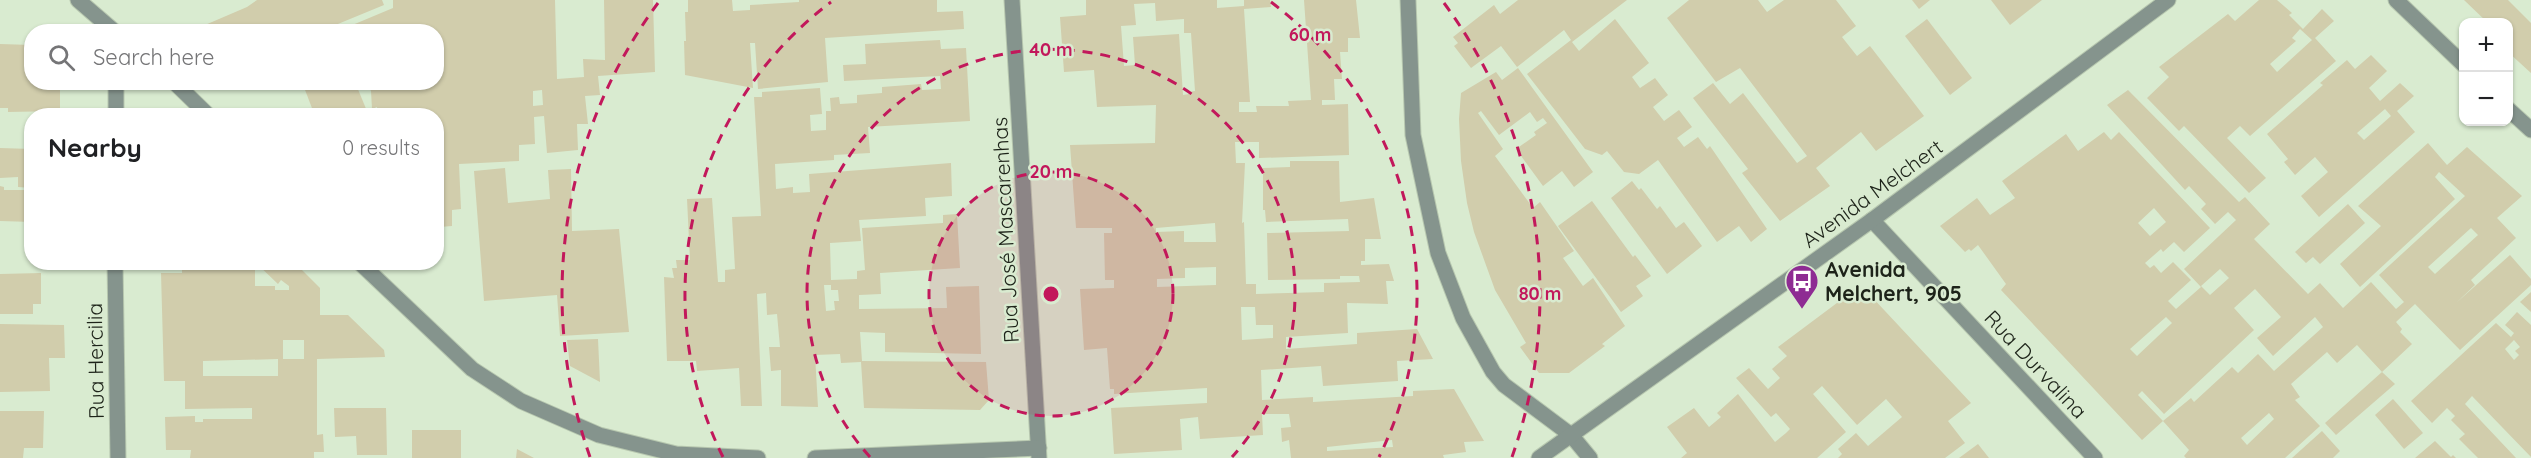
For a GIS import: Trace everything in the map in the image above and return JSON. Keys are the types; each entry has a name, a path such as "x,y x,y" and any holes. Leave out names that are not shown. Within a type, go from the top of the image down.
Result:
{"street":[{"path":"78,0 106,24"},
{"name":"Rua José Mascarenhas","path":"1012,0 1039,453"},
{"path":"1408,0 1413,135 1438,253 1463,318 1493,372 1504,385 1571,435 1590,458"},
{"name":"Avenida Melchert","path":"1539,458 1872,220 2168,0"},
{"path":"2396,0 2459,61"},
{"path":"116,90 116,108"},
{"path":"182,90 201,108"},
{"path":"2513,114 2531,130"},
{"name":"Rua Durvalina","path":"1872,220 2095,458"},
{"name":"Rua Hercilia","path":"115,270 118,458"},
{"path":"367,270 472,369 521,401 599,435 676,454 758,458"},
{"path":"815,458 1039,453"}],"building":[{"path":"257,0 382,0 384,5 338,24 207,24 247,7"},
{"path":"393,0 555,0 557,79 584,77 583,59 605,60 604,0 653,0 655,72 598,76 600,95 585,96 588,124 577,124 578,150 547,153 544,116 534,117 535,144 519,145 519,161 459,164 461,209 452,210 452,226 444,227 444,108 372,108 370,90 444,90 444,24 355,24 393,8","holes":["542,90 543,105 533,106 533,91"]},
{"path":"688,0 732,0 733,11 750,10 750,5 799,2 799,0 937,0 937,12 963,11 964,29 825,38 828,82 758,89 755,43 750,43 753,88 685,75 685,12 688,12"},
{"path":"1086,0 1217,0 1217,8 1244,6 1244,0 1270,0 1271,7 1244,9 1250,102 1239,102 1239,112 1257,112 1256,106 1289,106 1288,101 1311,100 1304,0 1356,0 1360,38 1348,38 1348,52 1340,52 1342,79 1334,79 1335,100 1322,100 1322,105 1348,104 1349,155 1259,158 1259,142 1235,142 1236,163 1245,163 1242,223 1244,222 1246,284 1256,284 1256,294 1324,292 1324,283 1360,282 1359,276 1340,276 1340,279 1268,280 1267,233 1349,231 1348,219 1266,222 1265,210 1263,210 1263,168 1290,167 1290,161 1339,161 1340,202 1374,198 1381,239 1365,239 1365,261 1361,261 1361,265 1389,264 1394,281 1386,281 1388,304 1347,303 1348,333 1286,337 1286,349 1357,344 1357,333 1417,329 1433,359 1397,361 1398,381 1323,386 1321,366 1261,370 1262,400 1313,397 1313,402 1413,396 1413,391 1454,389 1484,441 1464,442 1466,452 1443,455 1444,458 1291,458 1289,440 1282,442 1281,428 1291,427 1289,414 1262,414 1263,435 1200,439 1198,417 1180,419 1182,450 1114,454 1111,408 1207,403 1207,388 1114,394 1114,389 1110,389 1107,348 1084,350 1080,289 1114,288 1114,280 1105,280 1104,233 1112,233 1112,228 1076,228 1070,145 1155,143 1156,105 1097,107 1094,70 1064,72 1060,17 1086,15","holes":["1155,3 1156,21 1184,19 1184,33 1191,33 1195,91 1183,95 1179,34 1133,37 1135,65 1124,66 1121,26 1136,25 1134,4","1215,223 1216,242 1184,242 1184,231 1156,232 1156,228","1216,267 1216,285 1157,287 1157,279 1185,278 1185,268","1241,307 1255,307 1256,325 1273,325 1273,338 1242,340","1392,440 1393,447 1327,451 1327,447"]},
{"path":"1518,0 1627,0 1572,42 1579,51 1615,19 1649,63 1632,77 1640,88 1655,78 1668,95 1653,107 1664,121 1679,110 1692,127 1677,138 1684,147 1698,137 1707,149 1710,146 1767,229 1751,242 1739,226 1717,242 1658,160 1639,174 1624,172 1607,151 1602,155 1585,149 1527,74 1571,40 1564,30 1517,67 1501,46 1471,68 1454,46 1458,43 1453,37 1494,5 1500,14"},
{"path":"1689,0 1758,0 1767,12 1784,0 1836,0 1856,26 1842,37 1857,56 1870,46 1924,116 1876,151 1861,132 1816,168 1830,186 1780,221 1742,173 1748,169 1693,98 1713,83 1730,104 1743,93 1797,163 1807,156 1740,68 1716,82 1667,18"},
{"path":"1912,0 1930,0 1919,9"},
{"path":"1991,0 2042,0 2010,25"},
{"path":"2259,0 2277,0 2292,13 2289,15 2303,29 2322,9 2334,21 2315,38 2336,61 2250,136 2240,126 2227,138 2266,178 2249,193 2184,126 2179,131 2147,98 2169,77 2159,67 2228,14 2235,21","holes":["2300,29 2312,40 2277,72 2270,64 2296,41 2292,38"]},
{"path":"2464,0 2508,0 2531,23 2531,73 2513,57 2513,18 2483,18"},
{"path":"1927,19 1972,78 1950,95 1905,36"},
{"path":"940,40 941,49 966,48 970,121 868,127 870,153 834,155 834,160 775,164 776,189 793,187 793,193 810,192 809,174 951,163 952,196 925,198 926,216 859,220 861,241 830,243 831,280 857,279 857,271 865,270 862,228 943,223 943,215 957,214 960,268 880,273 881,294 859,295 859,309 947,308 946,287 979,286 981,354 885,352 885,333 860,332 862,361 986,362 989,400 980,410 864,408 861,362 841,363 840,354 815,355 818,407 781,406 781,370 771,371 769,347 780,347 777,314 767,315 766,293 757,294 762,406 741,406 739,368 697,371 696,361 667,361 664,277 674,278 672,268 677,268 676,260 690,260 687,199 712,198 718,282 725,282 725,270 735,269 732,217 761,216 754,97 762,97 762,92 820,88 822,114 810,115 811,131 826,130 826,111 831,111 830,98 839,97 840,104 857,103 857,95 882,93 882,87 921,84 922,90 941,89 940,76 844,81 843,65 866,64 865,44","holes":["824,285 831,285 831,290 838,290 839,301 834,301 835,310 826,311"]},
{"path":"0,44 24,45 24,90 60,90 60,108 24,108 24,112 8,112 8,108 0,108"},
{"path":"2371,55 2387,71 2369,88 2380,101 2400,83 2414,96 2397,111 2415,132 2319,217 2301,196 2328,172 2315,157 2295,175 2284,162 2288,159 2267,134 2323,85 2320,83 2347,60 2355,69","holes":["2385,109 2391,116 2364,140 2357,133"]},
{"path":"1518,68 1593,172 1574,187 1562,171 1543,186 1516,149 1536,135 1534,132 1547,123 1543,118 1537,122 1530,112 1499,135 1481,111 1478,113 1503,149 1495,156 1533,208 1540,202 1574,251 1563,258 1583,286 1593,278 1625,326 1602,344 1605,346 1569,373 1539,373 1520,347 1526,343 1495,290 1474,232 1467,203 1461,161 1459,119 1461,93 1496,72 1502,80"},
{"path":"305,90 358,90 366,108 312,108"},
{"path":"2128,90 2239,202 2245,197 2270,224 2254,239 2308,294 2320,283 2343,308 2371,282 2396,309 2404,302 2379,275 2465,196 2439,172 2435,177 2455,199 2360,287 2340,264 2381,226 2358,206 2428,143 2447,165 2467,147 2522,196 2497,218 2516,238 2471,280 2475,285 2456,303 2510,255 2531,279 2531,285 2460,350 2415,304 2396,322 2402,329 2400,332 2412,344 2382,372 2357,345 2337,363 2327,352 2291,384 2300,397 2295,400 2320,426 2285,458 2186,458 2184,456 2189,450 2163,421 2142,440 2001,290 2006,284 1978,245 1971,251 1969,249 1965,252 1940,226 1977,198 1990,215 2015,198 2002,181 2066,134 2078,151 2104,132 2111,140 2119,132 2210,228 2184,252 2174,242 2163,252 2161,249 2145,263 2150,268 2154,265 2161,273 2173,262 2191,280 2168,301 2176,309 2201,287 2184,269 2236,220 2228,212 2215,224 2201,209 2206,204 2189,186 2185,190 2107,105","holes":["2154,208 2166,222 2150,236 2138,223","2471,228 2478,235 2435,274 2428,267","2220,269 2229,278 2210,295 2201,286","2255,289 2281,317 2257,338 2273,356 2315,317 2323,327 2274,371 2258,354 2238,373 2232,367 2194,402 2191,398 2163,421 2138,395 2142,391 2164,414 2254,330 2234,308","2166,317 2172,323 2137,356 2130,349","2269,413 2274,419 2247,445 2241,438"]},
{"path":"0,148 24,149 24,187 18,187 18,177 0,178"},
{"path":"505,168 508,203 550,199 548,170 571,169 572,231 619,229 629,332 560,336 557,295 484,301 474,171"},
{"path":"1632,181 1639,190 1641,188 1657,209 1660,206 1676,228 1684,222 1702,246 1667,274 1611,198"},
{"path":"0,186 4,187 4,190 24,190 24,222 0,221"},
{"path":"1592,201 1633,257 1635,255 1651,276 1636,286 1643,296 1621,312 1558,226"},
{"path":"2348,204 2365,223 2320,264 2313,257 2306,263 2295,252"},
{"path":"182,270 255,270 255,286 275,286 275,290 289,290 289,286 281,280 278,284 263,270 302,270 320,288 320,315 348,315 384,350 385,357 317,359 317,435 323,434 324,452 314,452 314,458 190,458 191,450 166,450 165,417 195,416 195,422 203,422 203,419 252,419 252,408 185,409 185,381 164,381 161,273 182,273","holes":["283,340 304,340 304,359 283,359","278,359 278,376 203,376 203,361"]},
{"path":"41,273 41,304 33,304 33,314 0,314 0,274"},
{"path":"2531,292 2531,312 2520,302"},
{"path":"1849,294 1871,296 1971,403 1948,421 1965,443 1945,458 1838,458 1842,454 1838,449 1856,433 1868,446 1902,417 1886,399 1857,425 1822,386 1813,394 1846,432 1817,458 1681,458 1687,453 1667,427 1694,408 1709,427 1721,417 1717,413 1738,394 1775,442 1786,433 1790,429 1776,413 1771,417 1736,378 1749,368 1768,389 1780,378 1772,369 1787,356 1778,347"},
{"path":"2517,312 2531,325 2531,457 2472,396 2465,404 2516,458 2478,458 2459,439 2465,434 2451,420 2455,416 2447,408 2432,423 2411,401 2496,323 2511,337 2514,333 2505,325","holes":["2514,340 2520,347 2515,351 2519,355 2514,360 2505,349"]},
{"path":"0,324 64,325 65,358 49,358 50,391 0,392"},
{"path":"598,339 600,382 570,366 567,340"},
{"path":"2382,372 2395,384 2336,435 2325,423"},
{"path":"2393,399 2423,433 2404,449 2375,415"},
{"path":"334,408 386,408 387,455 357,455 356,436 335,437"},
{"path":"0,411 44,411 43,448 24,448 23,458 0,458"},
{"path":"412,430 461,430 461,458 412,458"},
{"path":"2322,431 2340,451 2333,458 2292,458"},
{"path":"2435,441 2451,457 2453,455 2456,458 2415,458"},
{"path":"1978,444 1989,458 1959,458"},
{"path":"517,449 534,458 516,458"}],"place":[{"name":"Avenida Melchert, 905","path":"1802,310"}]}
